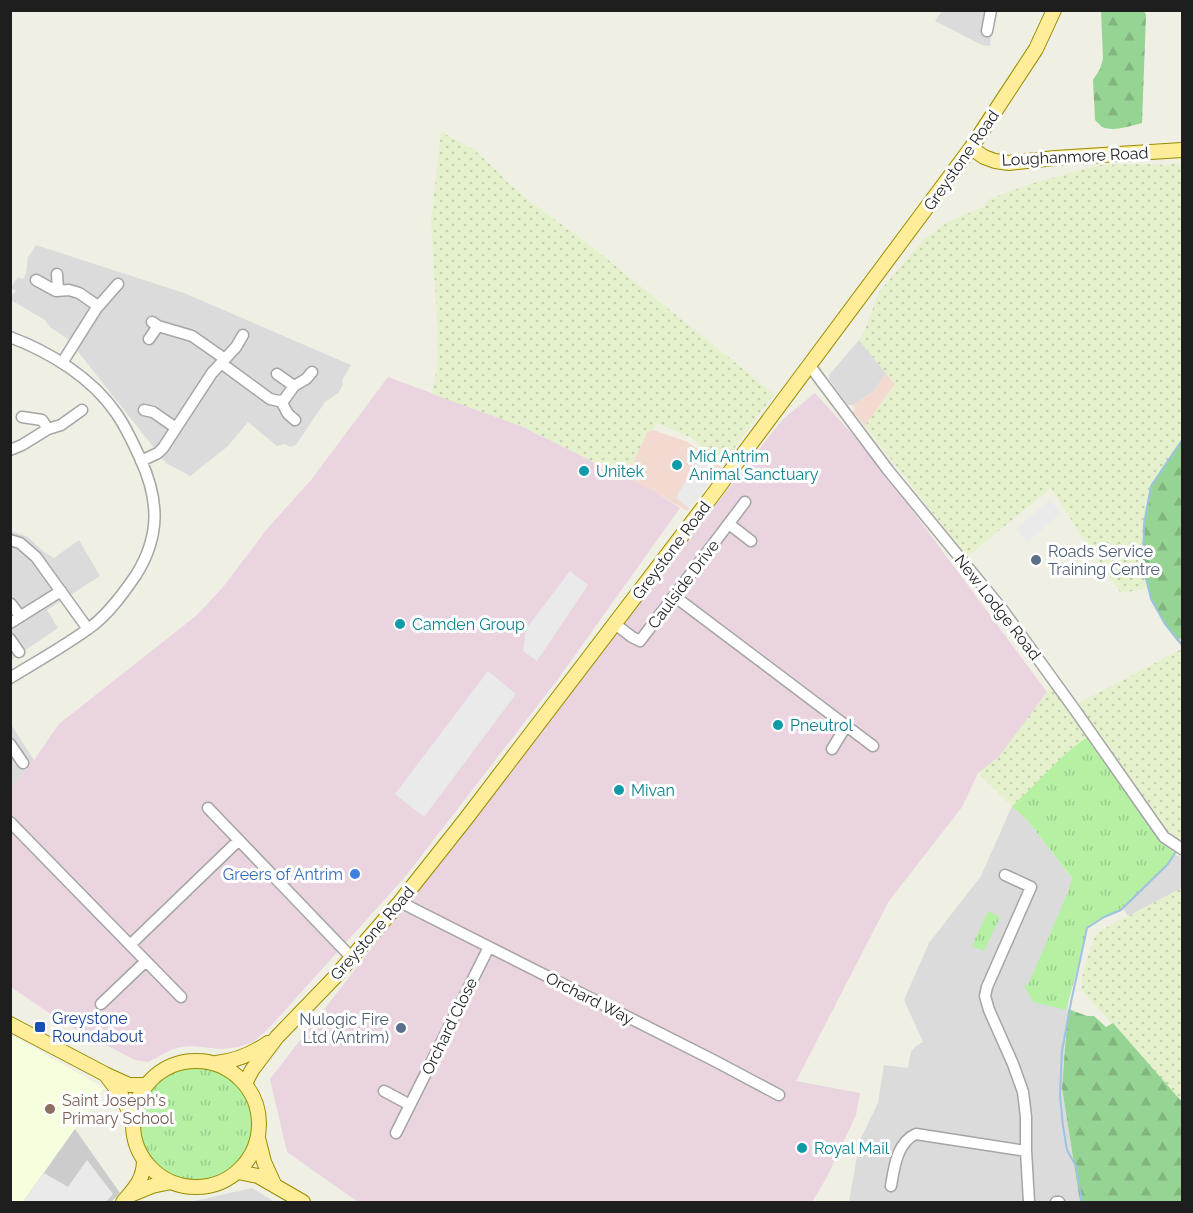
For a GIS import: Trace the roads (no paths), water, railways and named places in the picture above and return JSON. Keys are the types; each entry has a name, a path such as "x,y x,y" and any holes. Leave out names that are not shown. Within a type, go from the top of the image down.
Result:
{"main road":[{"name":"Greystone Road","path":"245,1083 277,1037 352,958 465,820 810,366 971,148 1036,49 1054,10"},
{"name":"Loughanmore Road","path":"971,148 995,161 1010,163 1182,150"},
{"path":"10,1024 129,1085 146,1085"},
{"name":"Greystone Road","path":"214,1063 244,1057 277,1037"},
{"path":"199,1060 214,1063 231,1071 245,1083 257,1106 260,1122 258,1138 250,1157 238,1172 229,1178 211,1186 191,1187 171,1182 156,1173 144,1160 137,1147 133,1119 137,1101 146,1085 156,1074 169,1066 184,1061 199,1060"},
{"path":"105,1074 121,1095 133,1119"},
{"path":"258,1138 264,1161 274,1184"},
{"path":"126,1199 144,1170 144,1160"},
{"path":"238,1172 253,1174 274,1184 303,1203"},
{"path":"126,1199 142,1189 171,1182"}],"street":[{"path":"987,31 991,10"},
{"path":"57,274 58,291"},
{"path":"36,280 52,290 74,291 88,297 98,306"},
{"path":"62,363 98,306 118,284"},
{"path":"149,339 155,324 192,336 207,345 265,396 276,401 281,401 294,386 306,380 312,372"},
{"path":"141,461 161,450 212,373 243,335"},
{"path":"10,337 62,363 88,383 110,405 126,430 141,461 151,485 154,505 151,544 130,583 105,614 88,629 10,678"},
{"name":"New Lodge Road","path":"810,366 888,470 1002,609 1164,837 1182,849"},
{"path":"277,374 294,386"},
{"path":"281,401 288,414 295,420"},
{"path":"10,450 61,424 82,410"},
{"path":"144,410 153,412 176,428"},
{"path":"22,417 42,420 48,429"},
{"name":"Caulside Drive","path":"615,624 640,641 745,502"},
{"path":"729,524 751,541"},
{"path":"10,540 29,549 88,629"},
{"path":"11,604 15,620 61,591"},
{"path":"674,596 873,746"},
{"path":"10,639 19,652"},
{"path":"832,749 846,726"},
{"path":"10,744 24,758"},
{"path":"208,808 352,958"},
{"path":"10,822 181,997"},
{"path":"130,945 240,840"},
{"path":"1005,875 1031,887 985,996 1023,1092 1029,1203"},
{"name":"Orchard Way","path":"400,902 779,1095"},
{"name":"Orchard Close","path":"396,1132 489,947"},
{"path":"101,1004 146,961"},
{"path":"384,1091 410,1105"},
{"path":"891,1186 897,1157 908,1139 916,1134 1026,1151"}],"waterway":[{"path":"1182,440 1151,486 1144,524 1143,566 1151,599 1165,624 1182,645"},
{"path":"1082,1202 1076,1166 1067,1150 1060,1095 1062,1051 1087,928 1121,910 1168,864 1175,853"}],"place":[{"name":"Mid Antrim Animal Sanctuary","path":"677,465"},
{"name":"Unitek","path":"584,471"},
{"name":"Roads Service Training Centre","path":"1036,560"},
{"name":"Camden Group","path":"400,624"},
{"name":"Pneutrol","path":"778,725"},
{"name":"Mivan","path":"619,790"},
{"name":"Greers of Antrim","path":"355,874"},
{"name":"Greystone Roundabout","path":"40,1027"},
{"name":"Nulogic Fire Ltd (Antrim)","path":"401,1028"},
{"name":"Saint Joseph's Primary School","path":"50,1109"},
{"name":"Royal Mail","path":"802,1148"}]}
